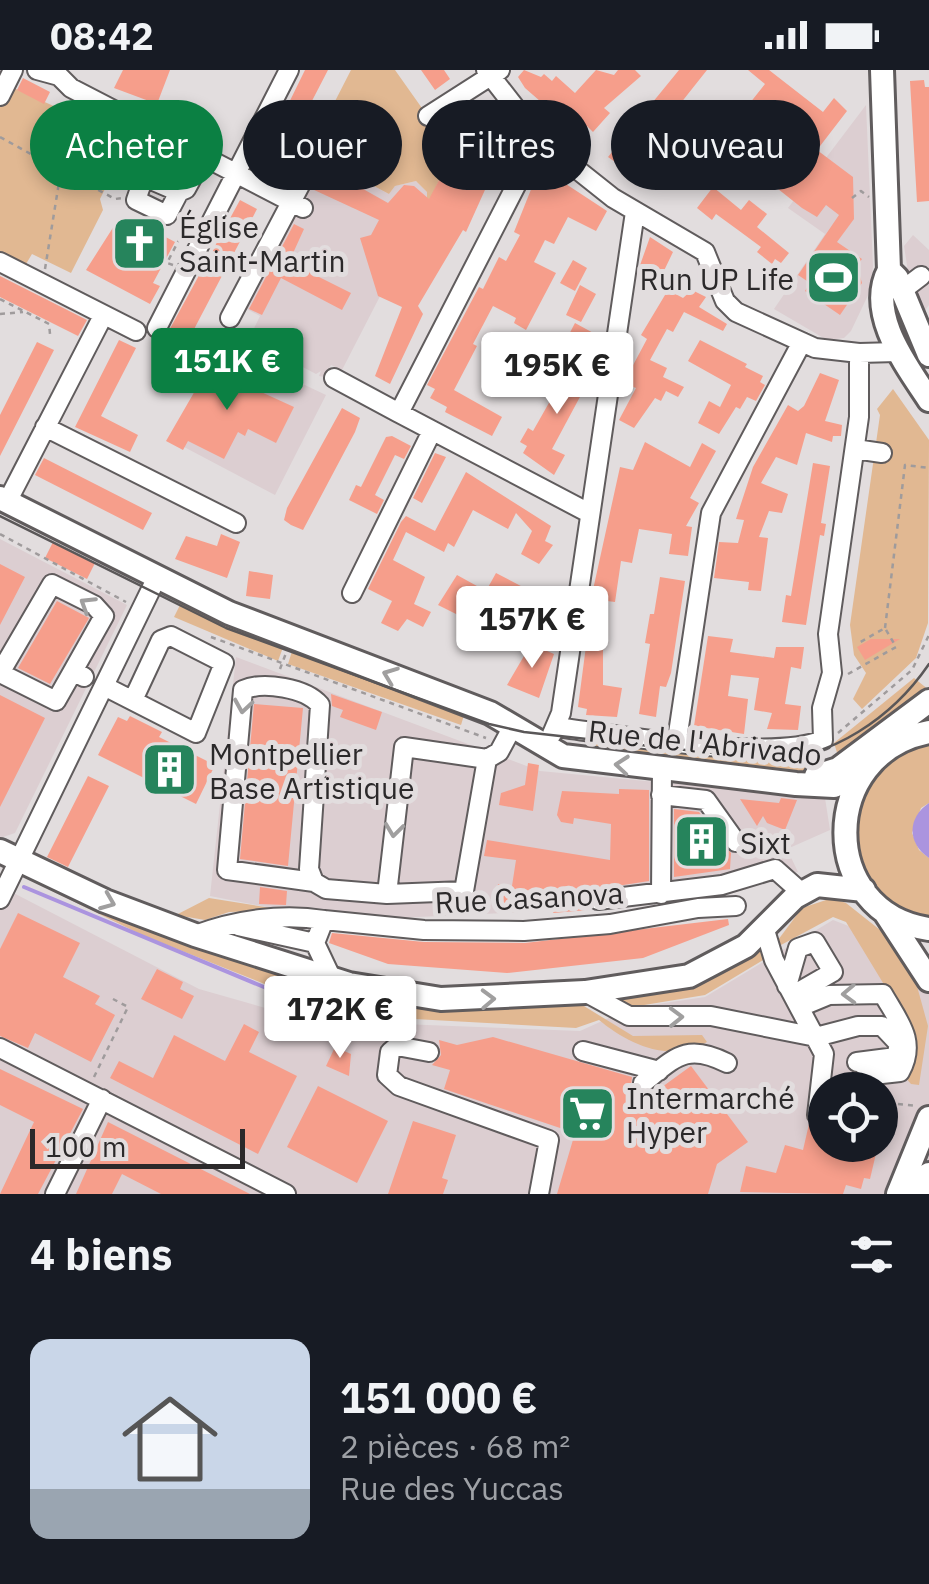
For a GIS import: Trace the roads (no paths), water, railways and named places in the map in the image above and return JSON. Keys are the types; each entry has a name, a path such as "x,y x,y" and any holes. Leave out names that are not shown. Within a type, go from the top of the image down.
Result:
{"main road":[{"path":"882,70 889,270 926,346 897,352"},
{"path":"889,270 882,283 884,304 897,352 929,400"},
{"name":"Rue de l'Abrivado","path":"4,500 251,622 513,726 550,736 586,762 834,786 862,773"},
{"path":"788,780 838,769 924,705"},
{"path":"919,734 883,751 862,773 852,791 844,832 853,872 929,980"},
{"path":"10,856 105,901 195,934 332,979 396,994 441,999 585,992 690,976 730,957 802,894 818,885 864,890"},
{"path":"884,911 929,929"},
{"path":"898,1194 925,1112"},
{"path":"919,1194 929,1174"}],"street":[{"path":"0,96 14,70"},
{"path":"37,70 65,73 71,88 93,100"},
{"path":"157,328 285,71"},
{"path":"451,100 492,72 513,100"},
{"path":"223,168 296,205"},
{"path":"591,176 636,212 705,252 731,308 802,342 859,353 897,352"},
{"path":"134,196 167,215 184,190"},
{"path":"230,318 302,190"},
{"path":"398,413 514,190"},
{"path":"550,736 636,212"},
{"path":"0,262 136,332"},
{"path":"900,292 922,276"},
{"path":"4,500 103,316"},
{"path":"677,740 711,513 802,342"},
{"path":"859,353 855,449 882,453"},
{"path":"334,378 589,513"},
{"path":"45,427 236,523"},
{"path":"352,592 432,431"},
{"name":"Rue de l'Abrivado","path":"550,736 677,740 777,750 823,740 822,708 832,673 828,634 855,449"},
{"path":"0,899 10,856 104,686 157,577"},
{"path":"52,584 94,605 104,616 79,674 56,701 0,673 52,584"},
{"path":"104,686 196,733 224,663 171,636 161,640 133,700"},
{"path":"314,882 309,869 320,705 304,692 252,686 243,690 227,870 230,874 386,894 464,891 490,750"},
{"path":"919,734 924,705"},
{"path":"386,894 404,746 499,752 513,726"},
{"path":"661,894 662,768"},
{"path":"661,795 706,800 736,842"},
{"path":"598,900 722,885 775,869 802,894"},
{"name":"Rue Casanova","path":"195,934 238,918 279,922 296,916 424,930 524,931 610,924 698,908 736,906"},
{"path":"324,920 315,943 332,979"},
{"path":"228,922 315,943"},
{"path":"765,930 816,1038 825,1063 823,1072"},
{"path":"585,992 620,1014 711,1016 816,1038 858,1026 882,1026 900,1044 896,1058 857,1062 882,1074 900,1072 908,1057 909,1039 883,994 791,992"},
{"path":"429,1052 397,1046 390,1052 387,1075 398,1086 549,1140 539,1194"},
{"path":"0,1048 266,1189 286,1194"},
{"path":"583,1051 659,1070"},
{"path":"642,1083 681,1054 704,1051 726,1063"},
{"path":"55,1194 83,1138 94,1095"}],"waterway":[{"path":"24,887 283,995"}],"tram line":[{"path":"0,516 226,628 489,724 524,732 767,759 791,757 837,743 879,718 929,664"}],"place":[{"name":"Église Saint-Martin","path":"140,243"},
{"name":"Run UP Life","path":"833,278"},
{"name":"Montpellier Base Artistique","path":"170,770"},
{"name":"Sixt","path":"701,842"},
{"name":"Intermarché Hyper","path":"587,1114"}]}
